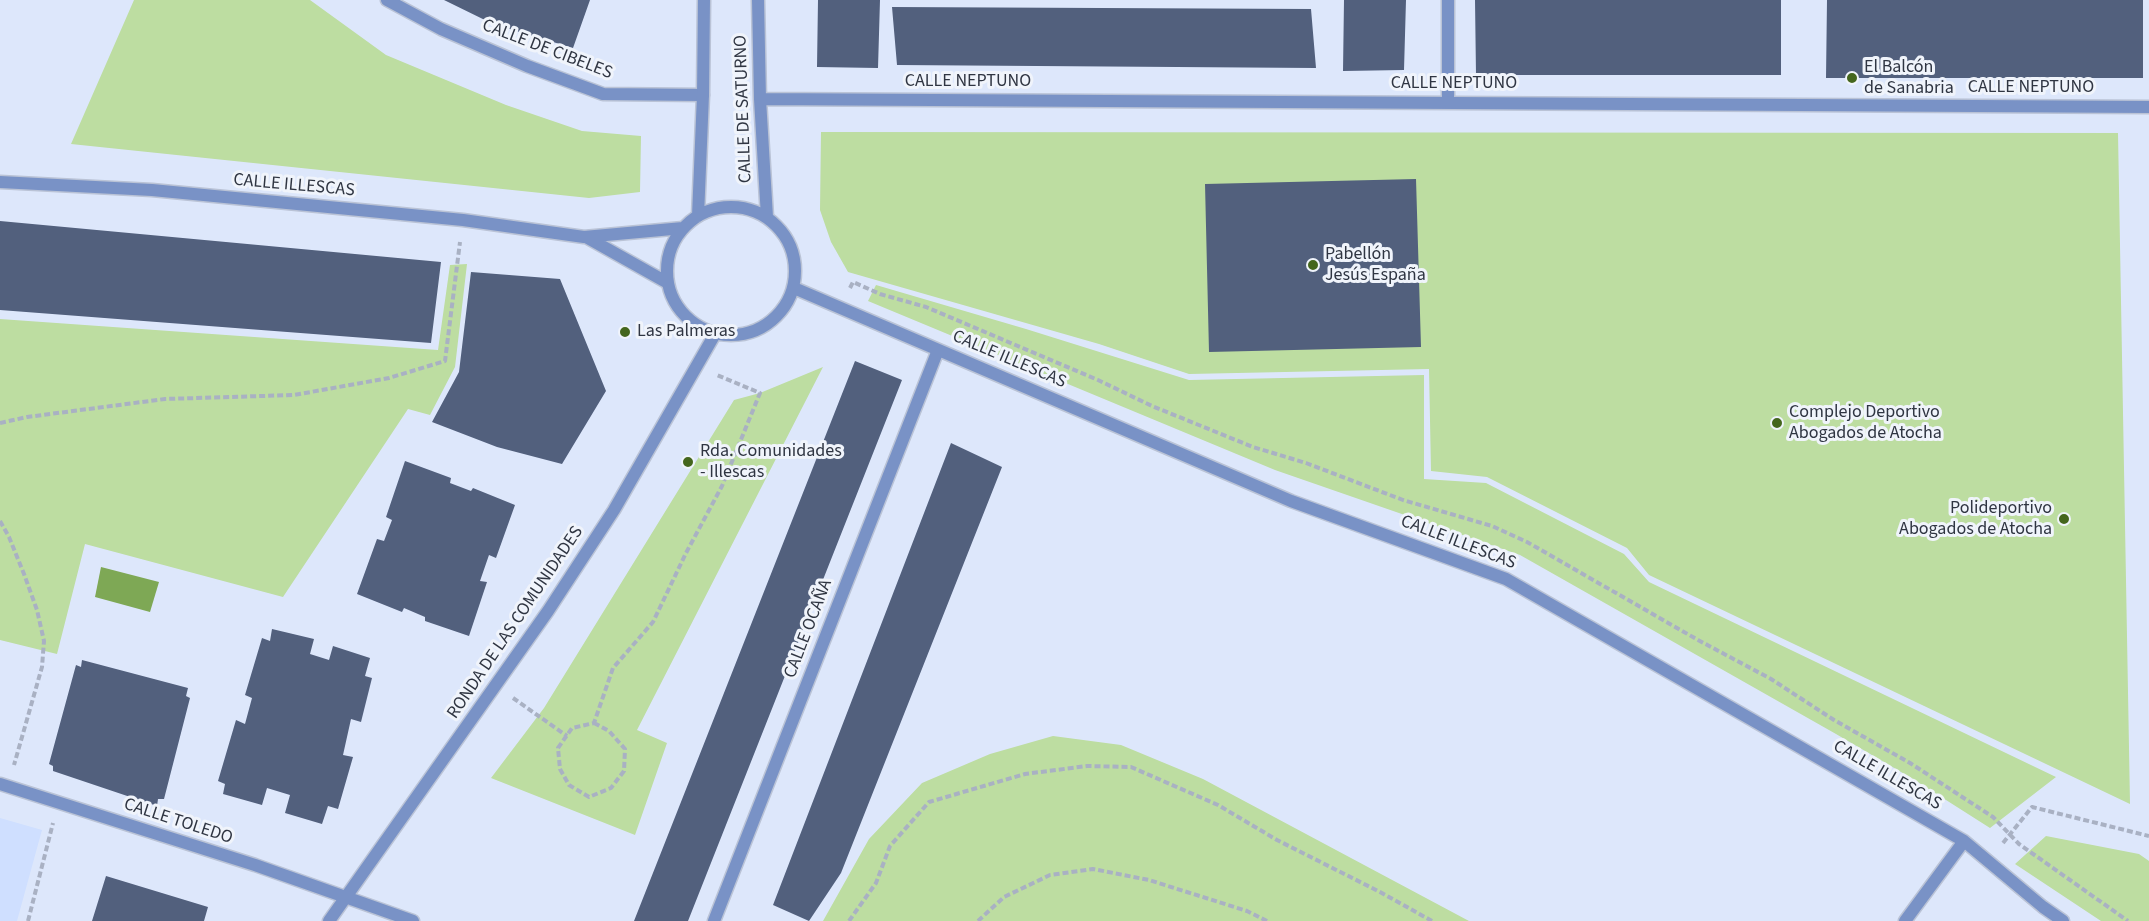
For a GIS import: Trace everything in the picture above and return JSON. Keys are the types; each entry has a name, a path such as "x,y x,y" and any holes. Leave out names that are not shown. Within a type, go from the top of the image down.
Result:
{"street":[{"name":"CALLE DE CIBELES","path":"387,0 441,29 527,66 603,94 703,95"},
{"name":"CALLE DE SATURNO","path":"698,216 704,0"},
{"name":"CALLE DE SATURNO","path":"758,0 760,99 767,217"},
{"path":"1448,0 1448,102"},
{"name":"CALLE NEPTUNO","path":"760,99 2149,107"},
{"name":"CALLE ILLESCAS","path":"0,182 152,190 463,220 585,237 683,228"},
{"path":"731,206 754,210 767,217 789,242 796,265 794,288 783,310 764,327 741,335 715,334 704,330 685,316 669,289 669,252 683,228 709,210 731,206"},
{"name":"CALLE ILLESCAS","path":"585,237 668,283"},
{"name":"CALLE ILLESCAS","path":"794,288 1291,501 1506,579 1965,842 2063,921"},
{"name":"RONDA DE LAS COMUNIDADES","path":"329,921 548,611 614,510 715,334"},
{"name":"CALLE OCAÑA","path":"714,921 938,350"},
{"name":"CALLE TOLEDO","path":"4,785 255,865 413,921"},
{"path":"1905,921 1965,842"}],"path":[{"path":"0,423 27,417 165,399 294,395 388,378 445,362 463,220"},
{"path":"594,723 613,668 653,622 722,486 760,393 697,366"},
{"path":"0,521 9,537 30,592 44,641 42,667 4,785"},
{"path":"495,686 567,736"},
{"path":"594,723 609,731 625,749 624,771 611,788 589,797 569,785 560,769 558,748 572,729 594,723"},
{"path":"849,921 876,882 890,846 928,802 1025,774 1087,766 1131,767 1218,805 1277,840 1432,921"},
{"path":"28,921 58,802"},
{"path":"1988,861 2032,807 2149,836"},
{"path":"978,921 1004,897 1050,875 1094,869 1149,880 1247,911 1267,921"}],"shaded area":[{"path":"134,0 310,0 386,55 506,105 582,131 641,136 640,192 589,198 71,144"},
{"name":"Complejo Deportivo Abogados de Atocha","path":"821,132 2118,133 2130,804 1649,575 1627,548 1487,477 1431,471 1429,369 1189,374 1099,344 848,272 831,242 820,210"},
{"path":"467,264 455,367 430,415 408,409 283,597 85,544 57,654 0,640 0,319 438,350 450,265"},
{"path":"876,285 1189,380 1424,375 1424,479 1486,483 1624,554 1649,582 2056,777 1990,828 1836,734 1520,555 1275,470 868,301"},
{"path":"823,367 637,730 667,743 635,835 491,778 544,708 734,400 760,393"},
{"path":"101,567 159,582 150,612 95,597"},
{"path":"1053,736 1121,745 1203,779 1469,921 823,921 869,839 922,783 990,754"},
{"path":"0,818 42,830 17,921 0,921"},
{"path":"2046,836 2139,854 2149,861 2149,921 2101,921 2015,864"}],"building":[{"path":"444,0 590,0 573,48 493,24"},
{"path":"818,0 880,0 878,68 817,67"},
{"path":"1344,0 1406,0 1404,70 1343,71"},
{"path":"1475,0 1781,0 1781,75 1476,75"},
{"path":"1827,0 2143,0 2143,78 1826,78"},
{"path":"892,7 1311,9 1316,68 897,65"},
{"name":"Pabellón Jesús España","path":"1416,179 1421,347 1209,352 1205,184"},
{"path":"0,221 441,262 431,343 0,310"},
{"path":"471,272 560,279 606,391 562,464 497,447 432,422 459,372"},
{"path":"855,361 902,380 688,921 634,921"},
{"path":"951,443 1002,467 841,873 809,921 773,905"},
{"path":"405,461 451,478 450,483 471,491 473,488 515,505 496,558 489,555 480,581 487,582 469,636 425,621 425,617 404,608 402,612 357,594 377,539 384,541 392,520 386,517"},
{"path":"272,629 314,639 310,654 329,660 333,646 370,658 365,676 372,678 361,722 351,719 343,755 353,757 338,809 328,806 322,824 285,813 290,795 267,788 262,805 223,794 225,784 218,781 236,720 245,724 252,698 245,695 262,638 270,641"},
{"path":"82,660 188,688 186,696 190,698 164,799 158,799 157,806 53,771 53,766 49,764 76,665 81,667"},
{"path":"106,876 208,907 204,921 92,921"}],"place":[{"name":"El Balcón de Sanabria","path":"1852,78"},
{"name":"Pabellón Jesús España","path":"1313,265"},
{"name":"Las Palmeras","path":"625,332"},
{"name":"Complejo Deportivo Abogados de Atocha","path":"1777,423"},
{"name":"Rda. Comunidades - Illescas","path":"688,462"},
{"name":"Polideportivo Abogados de Atocha","path":"2064,519"}]}
